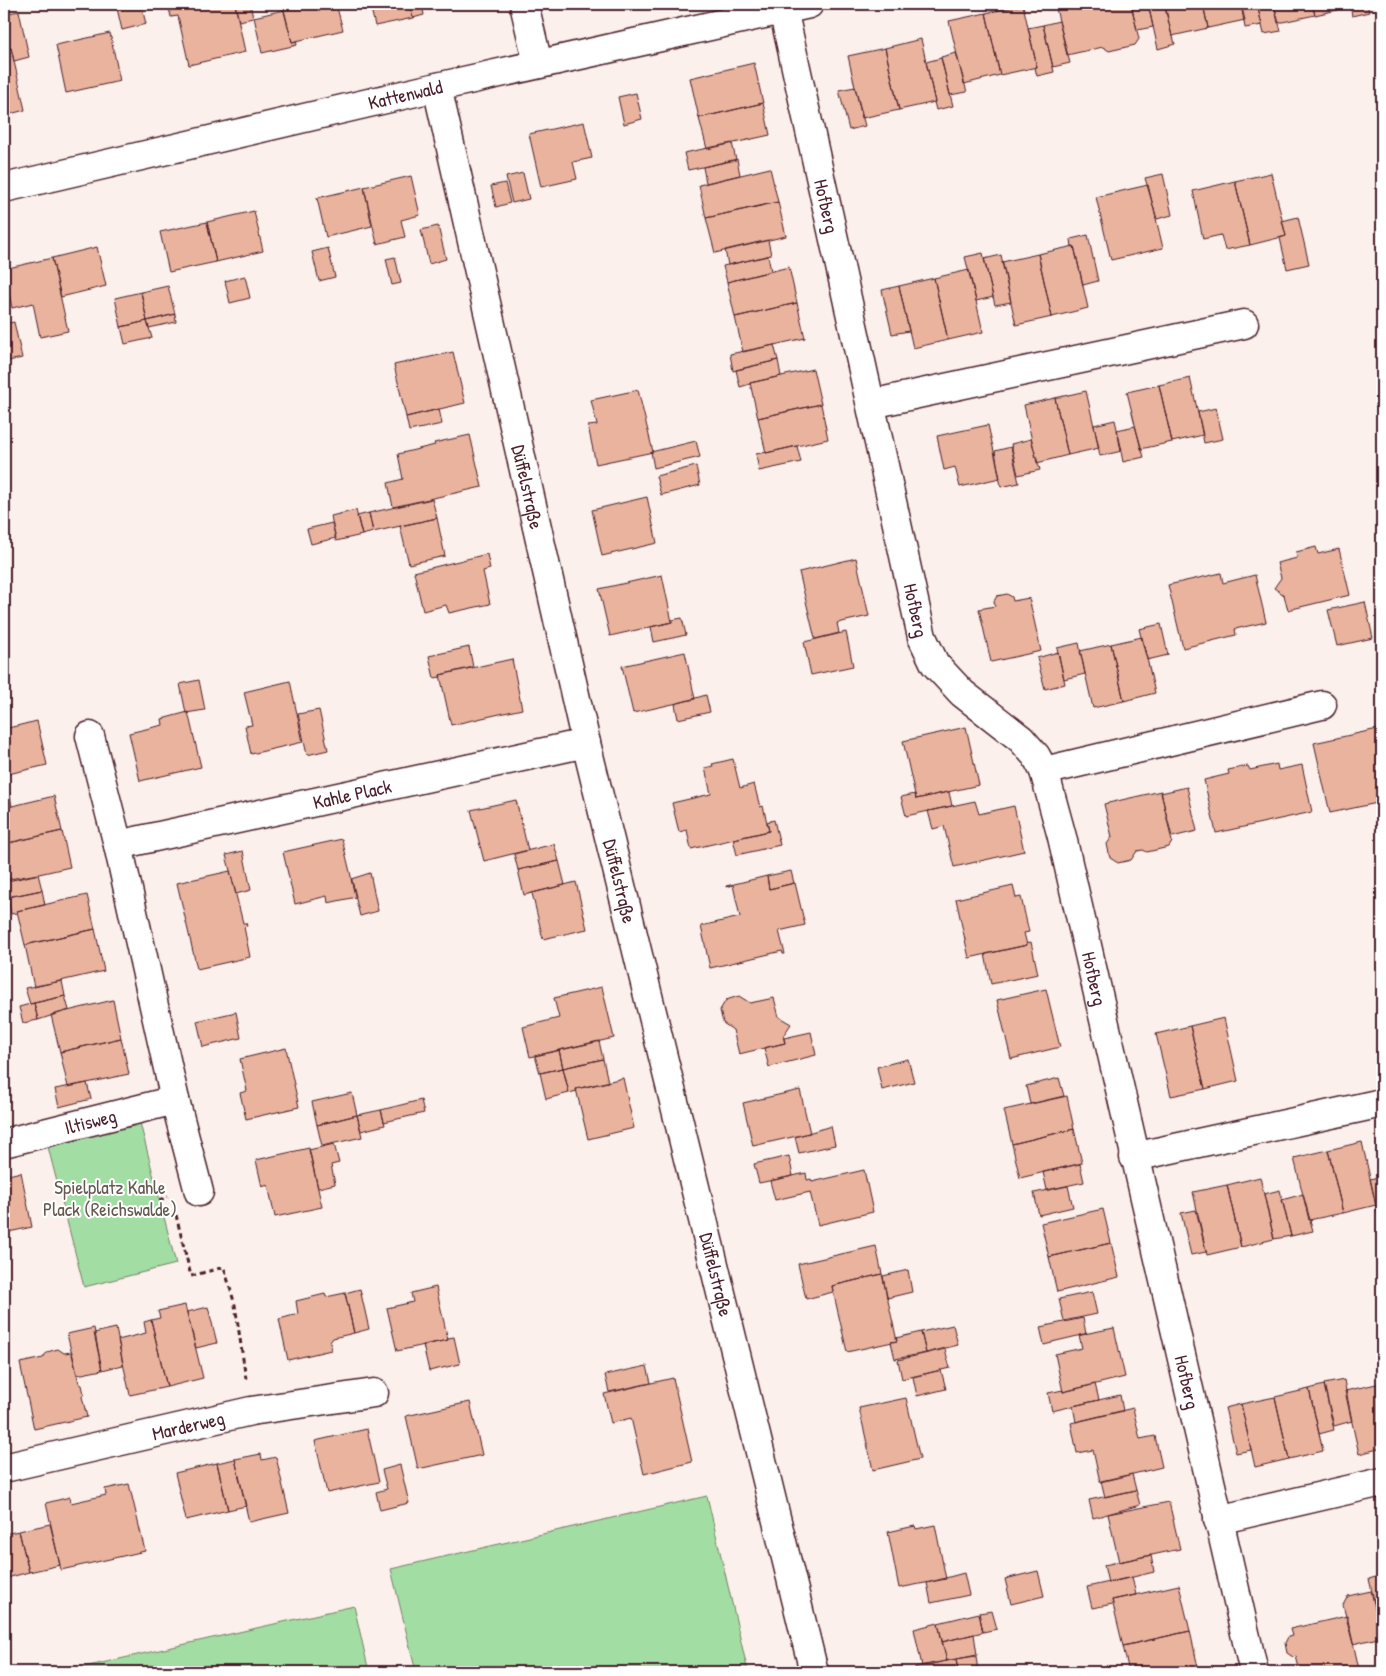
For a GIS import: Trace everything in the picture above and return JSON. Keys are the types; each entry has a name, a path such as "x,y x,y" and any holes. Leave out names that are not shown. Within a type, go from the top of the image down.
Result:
{"street":[{"path":"524,4 538,64"},
{"name":"Kattenwald","path":"4,188 437,87 796,7"},
{"name":"Hofberg","path":"796,7 871,404 922,637 935,664 962,693 1021,740 1036,756 1044,771 1062,838 1254,1672"},
{"name":"Düffelstraße","path":"437,87 586,743 814,1672"},
{"path":"871,404 1244,324"},
{"path":"1044,771 1322,705"},
{"path":"90,736 118,845 175,1100 199,1192"},
{"name":"Kahle Plack","path":"118,845 586,743"},
{"name":"Iltisweg","path":"4,1143 175,1100"},
{"path":"1134,1157 1382,1102"},
{"name":"Marderweg","path":"4,1468 251,1411 374,1393"},
{"path":"1218,1520 1382,1482"}],"path":[{"path":"176,1214 191,1276 224,1267 235,1305 251,1411"}],"green space":[{"name":"Spielplatz Kahle Plack (Reichswalde)","path":"140,1123 176,1264 84,1287 48,1147"},
{"path":"707,1496 748,1672 416,1672 391,1569"},
{"path":"354,1606 369,1672 62,1672"}],"building":[{"path":"116,4 141,4 146,24 122,30"},
{"path":"168,4 190,4 190,6 200,4 235,4 245,52 189,65 178,16 171,17"},
{"path":"235,4 250,4 253,18 239,21"},
{"path":"282,4 336,4 343,30 292,42"},
{"path":"370,4 409,4 413,18 375,26"},
{"path":"409,4 422,4 424,15 413,18"},
{"path":"1055,4 1131,4 1139,39 1135,45 1109,51 1103,47 1067,55"},
{"path":"1131,4 1148,4 1153,27 1137,30"},
{"path":"1164,4 1203,4 1208,28 1172,36"},
{"path":"1203,4 1241,4 1245,20 1208,28"},
{"path":"1241,4 1257,4 1262,25 1245,28"},
{"path":"1257,4 1274,4 1281,31 1264,34"},
{"path":"1274,4 1312,4 1315,15 1278,23"},
{"path":"1312,4 1350,4 1351,7 1315,15"},
{"path":"1350,4 1367,4 1369,12 1352,16"},
{"path":"1023,5 1037,67 1000,75 986,13"},
{"path":"1165,5 1175,44 1158,49 1149,8"},
{"path":"284,10 292,42 296,41 297,45 262,53 254,17"},
{"path":"19,11 29,57 14,61 11,48 8,48 4,31 4,14"},
{"path":"986,13 1000,75 964,84 949,21"},
{"path":"1059,21 1070,63 1053,67 1043,25"},
{"path":"1043,25 1054,72 1037,76 1035,68 1037,67 1028,28"},
{"path":"110,33 120,81 66,93 56,45"},
{"path":"921,39 935,102 899,110 885,48"},
{"path":"11,48 25,110 10,114 10,117 4,118 4,49"},
{"path":"885,48 899,110 862,118 848,56"},
{"path":"956,53 967,92 950,95 941,57"},
{"path":"941,58 953,106 936,110 926,62"},
{"path":"754,63 763,103 699,118 690,78"},
{"path":"855,87 865,126 849,130 839,90"},
{"path":"636,93 642,119 624,124 618,97"},
{"path":"763,103 770,135 707,149 699,118"},
{"path":"584,122 592,158 573,162 577,179 541,187 529,134"},
{"path":"732,143 736,160 688,170 684,153"},
{"path":"737,159 740,175 706,183 703,167"},
{"path":"770,168 778,202 706,218 699,185"},
{"path":"523,173 529,199 512,203 506,177"},
{"path":"1271,173 1286,236 1250,245 1235,181"},
{"path":"1163,174 1172,215 1157,219 1145,178"},
{"path":"411,176 420,215 401,220 405,237 377,244 364,187"},
{"path":"1235,181 1250,245 1225,250 1221,235 1203,239 1193,191"},
{"path":"505,183 510,203 496,207 491,186"},
{"path":"1148,185 1163,248 1111,260 1096,197"},
{"path":"364,187 372,226 326,237 317,198"},
{"path":"778,202 786,236 715,253 706,218"},
{"path":"254,211 263,251 216,262 207,222"},
{"path":"1298,217 1309,264 1287,269 1280,238 1286,236 1282,221"},
{"path":"207,222 216,262 169,272 160,232"},
{"path":"438,226 446,259 429,264 421,230"},
{"path":"1088,235 1098,281 1083,285 1071,239"},
{"path":"768,240 771,255 728,265 725,250"},
{"path":"1074,246 1088,308 1052,317 1038,254"},
{"path":"97,247 106,286 61,297 52,258"},
{"path":"328,248 335,277 319,281 312,252"},
{"path":"983,253 993,297 976,301 965,257"},
{"path":"1038,254 1052,317 1016,325 1002,262"},
{"path":"1001,255 1011,302 995,305 984,259"},
{"path":"768,256 771,271 727,282 723,266"},
{"path":"395,257 401,283 392,285 386,259"},
{"path":"52,258 68,331 40,337 33,303 12,308 4,269"},
{"path":"789,267 797,303 735,317 727,282"},
{"path":"969,270 983,332 948,340 934,278"},
{"path":"245,276 250,298 230,303 225,281"},
{"path":"934,278 948,340 913,348 899,286"},
{"path":"168,286 175,314 147,321 141,292"},
{"path":"899,286 909,331 892,334 882,290"},
{"path":"141,292 147,321 121,327 115,298"},
{"path":"797,303 805,338 743,352 735,317"},
{"path":"175,314 176,322 149,328 147,321"},
{"path":"147,321 152,338 125,344 121,327"},
{"path":"14,322 22,358 4,362 4,324"},
{"path":"774,345 778,360 733,371 730,354"},
{"path":"453,352 465,403 406,417 394,365"},
{"path":"778,360 781,376 740,387 736,370"},
{"path":"813,369 821,404 758,418 750,383"},
{"path":"1190,378 1203,435 1172,442 1159,385"},
{"path":"1159,385 1172,442 1141,449 1127,392"},
{"path":"638,390 653,452 596,464 588,426 597,425 591,400"},
{"path":"1086,391 1099,448 1068,455 1055,398"},
{"path":"1055,398 1068,455 1037,463 1024,405"},
{"path":"821,404 828,439 766,453 758,418"},
{"path":"1216,408 1223,439 1204,443 1198,412"},
{"path":"439,409 442,424 409,431 406,417"},
{"path":"1115,420 1122,451 1100,456 1094,425"},
{"path":"988,425 1000,478 960,487 955,467 944,470 937,436"},
{"path":"1135,426 1144,457 1123,462 1117,430"},
{"path":"470,435 482,487 393,507 388,483 403,479 398,454"},
{"path":"1031,439 1040,470 1018,475 1011,444"},
{"path":"696,441 700,457 654,468 651,452"},
{"path":"797,446 801,462 759,471 756,454"},
{"path":"1011,447 1019,483 1001,487 995,451"},
{"path":"696,466 700,485 661,495 656,476"},
{"path":"647,497 657,543 602,556 592,510"},
{"path":"432,499 437,518 373,532 369,513"},
{"path":"356,510 362,535 336,541 331,516"},
{"path":"369,513 373,532 362,535 357,516"},
{"path":"437,518 445,556 409,564 400,526"},
{"path":"332,523 336,538 311,544 307,529"},
{"path":"1316,547 1318,554 1339,549 1350,595 1288,610 1284,595 1274,588 1281,578 1277,563 1297,558 1296,552"},
{"path":"487,554 490,569 483,571 490,604 449,613 446,605 423,611 414,572"},
{"path":"856,558 869,616 837,623 839,633 815,639 799,572"},
{"path":"1221,573 1223,583 1255,575 1266,622 1235,629 1236,635 1183,648 1168,585"},
{"path":"662,575 672,622 610,636 599,589"},
{"path":"1007,594 1012,597 1013,601 1029,598 1041,651 991,662 979,609 995,606 994,601 997,596"},
{"path":"1365,602 1373,638 1337,646 1328,610"},
{"path":"682,618 686,635 654,642 651,627"},
{"path":"1161,624 1168,655 1147,660 1139,629"},
{"path":"846,632 853,666 811,675 804,642"},
{"path":"1142,637 1155,693 1124,701 1111,644"},
{"path":"1079,643 1085,674 1064,679 1057,648"},
{"path":"1111,644 1124,701 1093,708 1080,651"},
{"path":"469,647 473,667 434,678 429,656"},
{"path":"685,652 695,699 633,713 622,666"},
{"path":"1058,652 1065,684 1045,689 1037,658"},
{"path":"512,659 522,709 451,725 440,675"},
{"path":"199,680 205,710 186,713 180,684"},
{"path":"290,681 303,742 251,754 245,726 252,725 244,692"},
{"path":"706,695 710,712 678,719 675,704"},
{"path":"319,710 328,750 307,755 298,714"},
{"path":"188,712 201,767 140,781 129,733 163,725 162,719"},
{"path":"37,721 47,765 4,775 4,729"},
{"path":"966,727 979,785 916,799 903,741"},
{"path":"1382,728 1382,802 1330,813 1314,743"},
{"path":"733,759 740,788 754,784 760,807 763,806 769,831 691,849 687,830 679,832 672,803 711,794 705,768 713,766 712,764"},
{"path":"1277,764 1278,770 1302,765 1312,812 1216,833 1204,780 1229,774 1228,770 1248,766 1250,770"},
{"path":"1187,787 1197,831 1172,837 1161,793"},
{"path":"9,790 12,806 4,808 4,792"},
{"path":"1161,791 1172,842 1169,847 1147,852 1143,850 1137,851 1131,860 1118,863 1110,858 1107,844 1112,837 1104,804"},
{"path":"949,792 952,806 906,816 901,797 915,794 916,799"},
{"path":"54,796 62,831 4,844 4,808"},
{"path":"516,800 528,850 484,861 471,810"},
{"path":"975,801 979,814 1014,806 1024,851 954,867 944,826 933,829 928,811"},
{"path":"774,820 780,845 737,855 733,839 769,831 767,822"},
{"path":"62,831 70,867 8,881 4,863 4,844"},
{"path":"342,839 356,897 328,903 327,896 295,904 283,852"},
{"path":"554,844 559,861 518,870 514,854"},
{"path":"243,851 251,890 236,894 226,855"},
{"path":"559,861 565,885 524,895 518,870"},
{"path":"230,871 243,923 246,923 247,926 244,927 250,957 197,969 177,883"},
{"path":"791,871 794,883 769,889 767,876"},
{"path":"370,873 378,911 360,916 351,879"},
{"path":"38,874 42,890 8,897 4,880"},
{"path":"767,876 769,889 795,883 805,925 779,931 785,954 782,951 710,968 701,926 740,917 733,885 726,886"},
{"path":"576,882 587,929 543,939 532,893"},
{"path":"1013,886 1016,898 1021,897 1029,932 1024,933 1027,945 969,958 956,899"},
{"path":"42,890 45,905 11,914 8,897"},
{"path":"87,895 95,929 25,945 17,911"},
{"path":"95,929 104,971 34,987 25,945"},
{"path":"1031,942 1038,974 991,984 985,954 1027,945 1026,943"},
{"path":"62,981 65,996 30,1004 25,988"},
{"path":"602,987 614,1038 530,1057 523,1027 559,1018 554,998"},
{"path":"1046,989 1060,1047 1011,1059 997,1000"},
{"path":"65,996 69,1010 38,1020 34,1003"},
{"path":"739,996 750,1003 774,998 779,1017 791,1024 783,1036 785,1043 739,1054 733,1030 723,1023 720,1010 726,1000"},
{"path":"113,1000 121,1038 60,1052 51,1015"},
{"path":"34,1003 38,1020 23,1023 19,1007"},
{"path":"236,1012 241,1038 203,1047 197,1021"},
{"path":"1224,1018 1238,1081 1205,1089 1190,1026"},
{"path":"1190,1026 1205,1089 1171,1096 1156,1034"},
{"path":"811,1032 816,1055 769,1067 764,1048 785,1043 784,1038"},
{"path":"121,1038 129,1074 68,1087 60,1052"},
{"path":"599,1041 603,1059 563,1068 559,1050"},
{"path":"286,1048 299,1107 246,1119 240,1093 247,1091 240,1059"},
{"path":"559,1050 563,1068 540,1073 535,1056"},
{"path":"603,1059 608,1082 576,1089 577,1091 569,1093 563,1068"},
{"path":"908,1059 914,1082 882,1090 877,1067"},
{"path":"563,1068 569,1093 546,1099 540,1073"},
{"path":"623,1078 634,1128 588,1139 576,1089"},
{"path":"1059,1078 1064,1096 1030,1104 1026,1086"},
{"path":"87,1083 91,1099 59,1107 55,1089"},
{"path":"800,1090 810,1133 753,1146 743,1103"},
{"path":"352,1093 357,1115 317,1125 312,1102"},
{"path":"1067,1096 1074,1129 1012,1144 1004,1110"},
{"path":"421,1100 424,1113 384,1122 381,1110"},
{"path":"381,1110 385,1125 361,1131 357,1115"},
{"path":"357,1115 362,1137 322,1146 317,1125"},
{"path":"831,1126 835,1145 799,1153 795,1137"},
{"path":"1074,1129 1082,1163 1020,1178 1012,1144"},
{"path":"1362,1142 1376,1205 1343,1213 1328,1150"},
{"path":"334,1144 339,1163 331,1165 335,1184 318,1188 309,1150"},
{"path":"309,1148 322,1207 275,1217 268,1185 262,1187 256,1160"},
{"path":"1328,1150 1343,1213 1309,1220 1294,1158"},
{"path":"789,1156 793,1176 759,1183 754,1164"},
{"path":"1080,1164 1084,1182 1047,1190 1043,1172"},
{"path":"864,1170 873,1212 818,1225 810,1192 775,1200 770,1181 806,1173 807,1180 811,1179 812,1182"},
{"path":"21,1172 32,1227 4,1233 4,1176"},
{"path":"1382,1176 1382,1214 1378,1215 1370,1179"},
{"path":"1260,1177 1274,1239 1241,1247 1227,1185"},
{"path":"1227,1185 1241,1247 1207,1255 1193,1192"},
{"path":"1068,1186 1073,1207 1039,1215 1034,1193"},
{"path":"1280,1190 1291,1236 1274,1239 1264,1194"},
{"path":"1303,1194 1313,1231 1291,1236 1282,1200"},
{"path":"1103,1209 1111,1243 1049,1257 1041,1223"},
{"path":"1196,1210 1206,1252 1191,1255 1181,1213"},
{"path":"1111,1243 1119,1277 1057,1292 1049,1257"},
{"path":"876,1246 882,1274 832,1286 833,1292 806,1299 798,1264"},
{"path":"908,1270 912,1292 887,1298 883,1276"},
{"path":"882,1274 897,1341 847,1352 832,1286"},
{"path":"436,1287 448,1340 397,1351 387,1308 413,1302 411,1293"},
{"path":"360,1289 369,1329 354,1333 345,1293"},
{"path":"1092,1292 1097,1314 1064,1321 1059,1299"},
{"path":"345,1293 354,1333 333,1338 330,1342 331,1350 288,1360 279,1319 298,1314 296,1301 325,1294 326,1297"},
{"path":"185,1305 203,1378 167,1387 151,1320 160,1318 158,1311"},
{"path":"208,1307 217,1343 196,1348 187,1312"},
{"path":"1083,1318 1086,1334 1044,1345 1040,1327"},
{"path":"151,1320 167,1387 130,1395 118,1340 146,1333 144,1322"},
{"path":"953,1325 958,1345 926,1353 921,1332"},
{"path":"94,1328 102,1370 77,1375 67,1334"},
{"path":"116,1328 123,1365 102,1370 94,1333"},
{"path":"1114,1328 1125,1377 1063,1392 1055,1354 1082,1348 1079,1335"},
{"path":"921,1332 926,1353 895,1359 891,1342 897,1341 896,1338"},
{"path":"454,1337 460,1364 429,1371 423,1345"},
{"path":"58,1349 64,1353 72,1352 79,1383 82,1385 84,1394 82,1397 87,1417 34,1429 20,1363 43,1358 47,1352"},
{"path":"945,1349 950,1368 902,1379 898,1360"},
{"path":"647,1366 651,1383 609,1392 605,1375"},
{"path":"941,1370 946,1389 917,1396 913,1377"},
{"path":"673,1378 692,1462 644,1474 631,1418 611,1423 604,1394"},
{"path":"1344,1380 1352,1421 1334,1426 1324,1384"},
{"path":"1381,1383 1382,1448 1359,1454 1345,1391"},
{"path":"1095,1384 1099,1400 1052,1411 1048,1393 1063,1390 1063,1392"},
{"path":"1324,1385 1334,1430 1319,1434 1309,1389"},
{"path":"1309,1389 1323,1451 1289,1459 1275,1397"},
{"path":"1120,1395 1123,1411 1076,1422 1073,1406"},
{"path":"1275,1397 1289,1459 1255,1467 1241,1404"},
{"path":"906,1398 920,1459 873,1470 859,1408"},
{"path":"470,1402 482,1455 418,1469 406,1416"},
{"path":"1241,1404 1251,1450 1236,1453 1225,1408"},
{"path":"1133,1408 1140,1439 1155,1436 1162,1467 1100,1482 1093,1450 1077,1453 1071,1423"},
{"path":"367,1429 379,1482 327,1493 315,1441"},
{"path":"261,1454 262,1460 276,1457 289,1513 249,1522 235,1459"},
{"path":"235,1459 246,1506 228,1510 217,1463"},
{"path":"217,1463 228,1510 186,1520 175,1473"},
{"path":"400,1465 409,1503 380,1510 376,1492 387,1489 382,1470"},
{"path":"1132,1474 1136,1490 1105,1497 1101,1481"},
{"path":"129,1484 145,1551 61,1570 46,1503 70,1497 71,1503 106,1495 105,1489"},
{"path":"1136,1490 1140,1505 1093,1518 1089,1500"},
{"path":"1169,1502 1180,1549 1119,1562 1108,1514"},
{"path":"50,1524 60,1565 29,1572 19,1531"},
{"path":"935,1525 946,1579 899,1588 888,1532 915,1526 916,1529"},
{"path":"19,1531 29,1572 7,1578 4,1561 4,1534"},
{"path":"1151,1555 1154,1572 1108,1583 1104,1565"},
{"path":"1038,1571 1044,1596 1011,1604 1005,1579"},
{"path":"964,1573 969,1595 931,1603 927,1583"},
{"path":"1382,1575 1382,1625 1380,1625 1369,1579"},
{"path":"1132,1577 1136,1595 1112,1600 1113,1604 1092,1608 1087,1587"},
{"path":"1179,1585 1190,1631 1123,1646 1112,1600"},
{"path":"1371,1591 1382,1637 1353,1644 1343,1605 1348,1596"},
{"path":"992,1611 997,1629 983,1632 979,1613"},
{"path":"979,1613 983,1632 942,1642 938,1623"},
{"path":"1347,1616 1359,1669 1342,1672 1300,1672 1296,1656 1293,1657 1287,1653 1285,1643 1288,1637 1292,1636 1290,1629"},
{"path":"938,1623 947,1661 922,1666 914,1629"},
{"path":"1190,1631 1199,1672 1129,1672 1123,1646"},
{"path":"974,1634 977,1655 947,1661 942,1642"},
{"path":"976,1656 978,1672 958,1672 956,1659"},
{"path":"956,1659 958,1672 916,1672 915,1667"}]}
